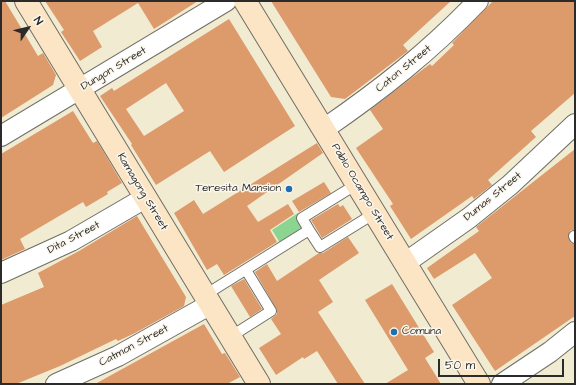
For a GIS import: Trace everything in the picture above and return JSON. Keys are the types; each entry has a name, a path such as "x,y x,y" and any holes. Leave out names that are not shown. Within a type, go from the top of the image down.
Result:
{"main road":[{"name":"Kamagong Street","path":"26,1 81,89 145,198 259,384"},
{"name":"Pablo Ocampo Street","path":"245,1 479,384"}],"street":[{"name":"Dungon Street","path":"1,136 226,1"},
{"name":"Caton Street","path":"324,129 398,76 444,36 478,1"},
{"name":"Dumas Street","path":"405,263 469,218 510,185 575,124"},
{"name":"Dita Street","path":"1,273 71,241 145,198"},
{"name":"Catmon Street","path":"56,384 118,356 208,300"},
{"path":"502,384 522,379 575,332"}],"lane":[{"path":"357,184 302,218 320,247 375,213"},
{"path":"208,300 246,270 310,230"},
{"path":"230,337 271,311 246,270"}],"green space":[{"path":"298,213 306,227 280,243 272,230"}],"building":[{"path":"1,1 5,1 38,56 43,53 56,75 53,85 1,118"},
{"path":"45,1 198,1 154,29 138,3 93,31 102,47 80,61 61,32 64,30"},
{"path":"271,1 451,1 403,45 408,51 345,99 331,97"},
{"path":"493,1 575,1 575,93 531,131 536,137 488,180 492,185 474,199 472,196 411,239 390,206 393,204 356,148 383,129 370,110 430,64 432,66 454,45 452,43"},
{"path":"229,19 295,126 224,172 210,151 156,185 131,145 132,144 100,96 112,88 114,91","holes":["166,83 184,111 144,136 126,109"]},
{"path":"73,111 93,143 97,141 122,183 107,192 108,194 86,207 83,202 20,239 25,249 1,260 1,154"},
{"path":"317,143 323,153 247,206 258,222 288,204 294,214 270,230 277,242 224,275 217,264 207,270 174,213 194,200 203,214"},
{"path":"575,149 575,230 571,230 568,236 571,243 575,244 575,316 495,371 452,305 492,278 475,253 434,279 427,268 479,231 476,227"},
{"path":"324,182 331,193 299,212 292,201"},
{"path":"338,204 340,207 343,205 352,219 322,238 311,220"},
{"path":"137,216 186,297 184,306 135,333 118,341 116,339 60,366 16,384 1,384 1,305 44,287 38,273 79,251"},
{"path":"348,237 359,253 319,280 333,302 318,312 365,384 338,384 317,351 304,359 303,357 276,375 259,348 281,334 271,319 277,314 277,310 255,272 267,264 277,281 319,253 323,253"},
{"path":"244,279 262,309 250,317 231,286"},
{"path":"392,284 434,352 425,358 441,384 385,384 408,370 365,300"},
{"path":"204,324 222,354 225,353 240,377 227,384 95,384"}],"place":[{"name":"Teresita Mansion","path":"289,189"},
{"name":"Comuna","path":"394,332"}]}
